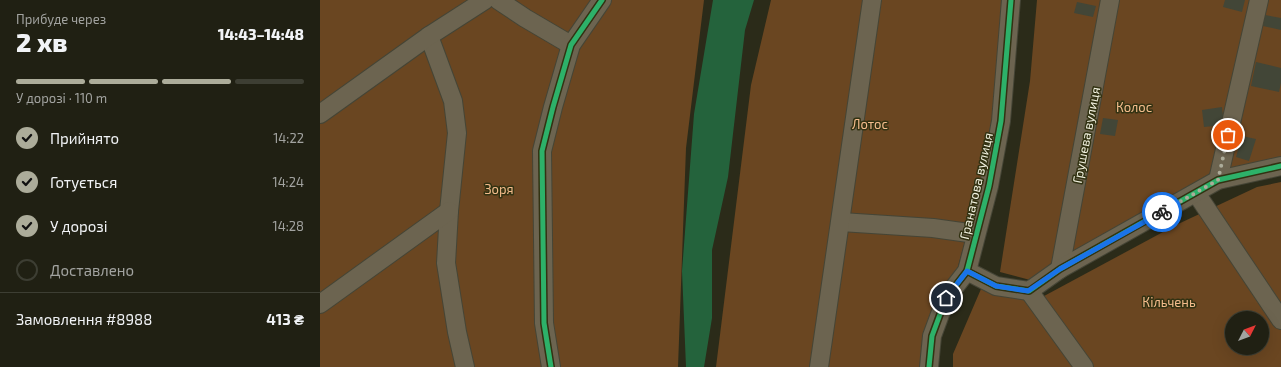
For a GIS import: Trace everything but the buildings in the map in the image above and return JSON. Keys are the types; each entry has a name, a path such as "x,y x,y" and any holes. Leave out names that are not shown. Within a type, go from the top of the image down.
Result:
{"street":[{"path":"320,114 429,36 485,0"},
{"path":"498,0 571,45"},
{"path":"551,367 544,323 542,151 552,107 571,45 602,0"},
{"path":"819,367 872,0"},
{"name":"Гранатова вулиця","path":"929,367 932,336 946,298 967,271 989,186 1002,121 1011,0"},
{"name":"Грушева вулиця","path":"1060,269 1110,0"},
{"path":"1218,180 1259,0"},
{"path":"429,36 453,101 457,133 449,211 446,263 457,332 465,367"},
{"path":"967,271 996,286 1028,291 1060,269 1218,180 1281,166"},
{"path":"1196,193 1281,320"},
{"path":"320,304 449,211"},
{"path":"841,222 933,228 976,234"},
{"path":"1028,291 1084,367"}],"green space":[{"name":"Зоря","path":"320,0 704,0 686,148 678,367 320,367"},
{"name":"Лотос","path":"771,0 1015,0 1006,94 940,331 934,367 716,367 751,85"},
{"name":"Колос","path":"1037,0 1281,0 1281,164 1252,170 1034,281 1000,272 1030,81"},
{"name":"Кільчень","path":"1281,182 1281,367 953,367 953,354 981,289 1033,302 1176,225 1257,187"}],"shaded area":[{"path":"713,0 754,0 745,30 728,177 712,250 712,318 704,367 686,367 682,271 694,114"}],"cycle path":[{"path":"551,367 544,323 542,151 571,45 602,0"},
{"path":"929,367 932,336 946,298 967,271 989,186 1001,121 1011,0"},
{"path":"967,271 996,286 1029,291 1060,269 1218,180 1281,166"}],"way so far":[{"path":"1162,212 1218,180 1228,135"}],"route":[{"path":"946,298 967,271 996,286 1028,291 1060,269 1162,212"}]}
